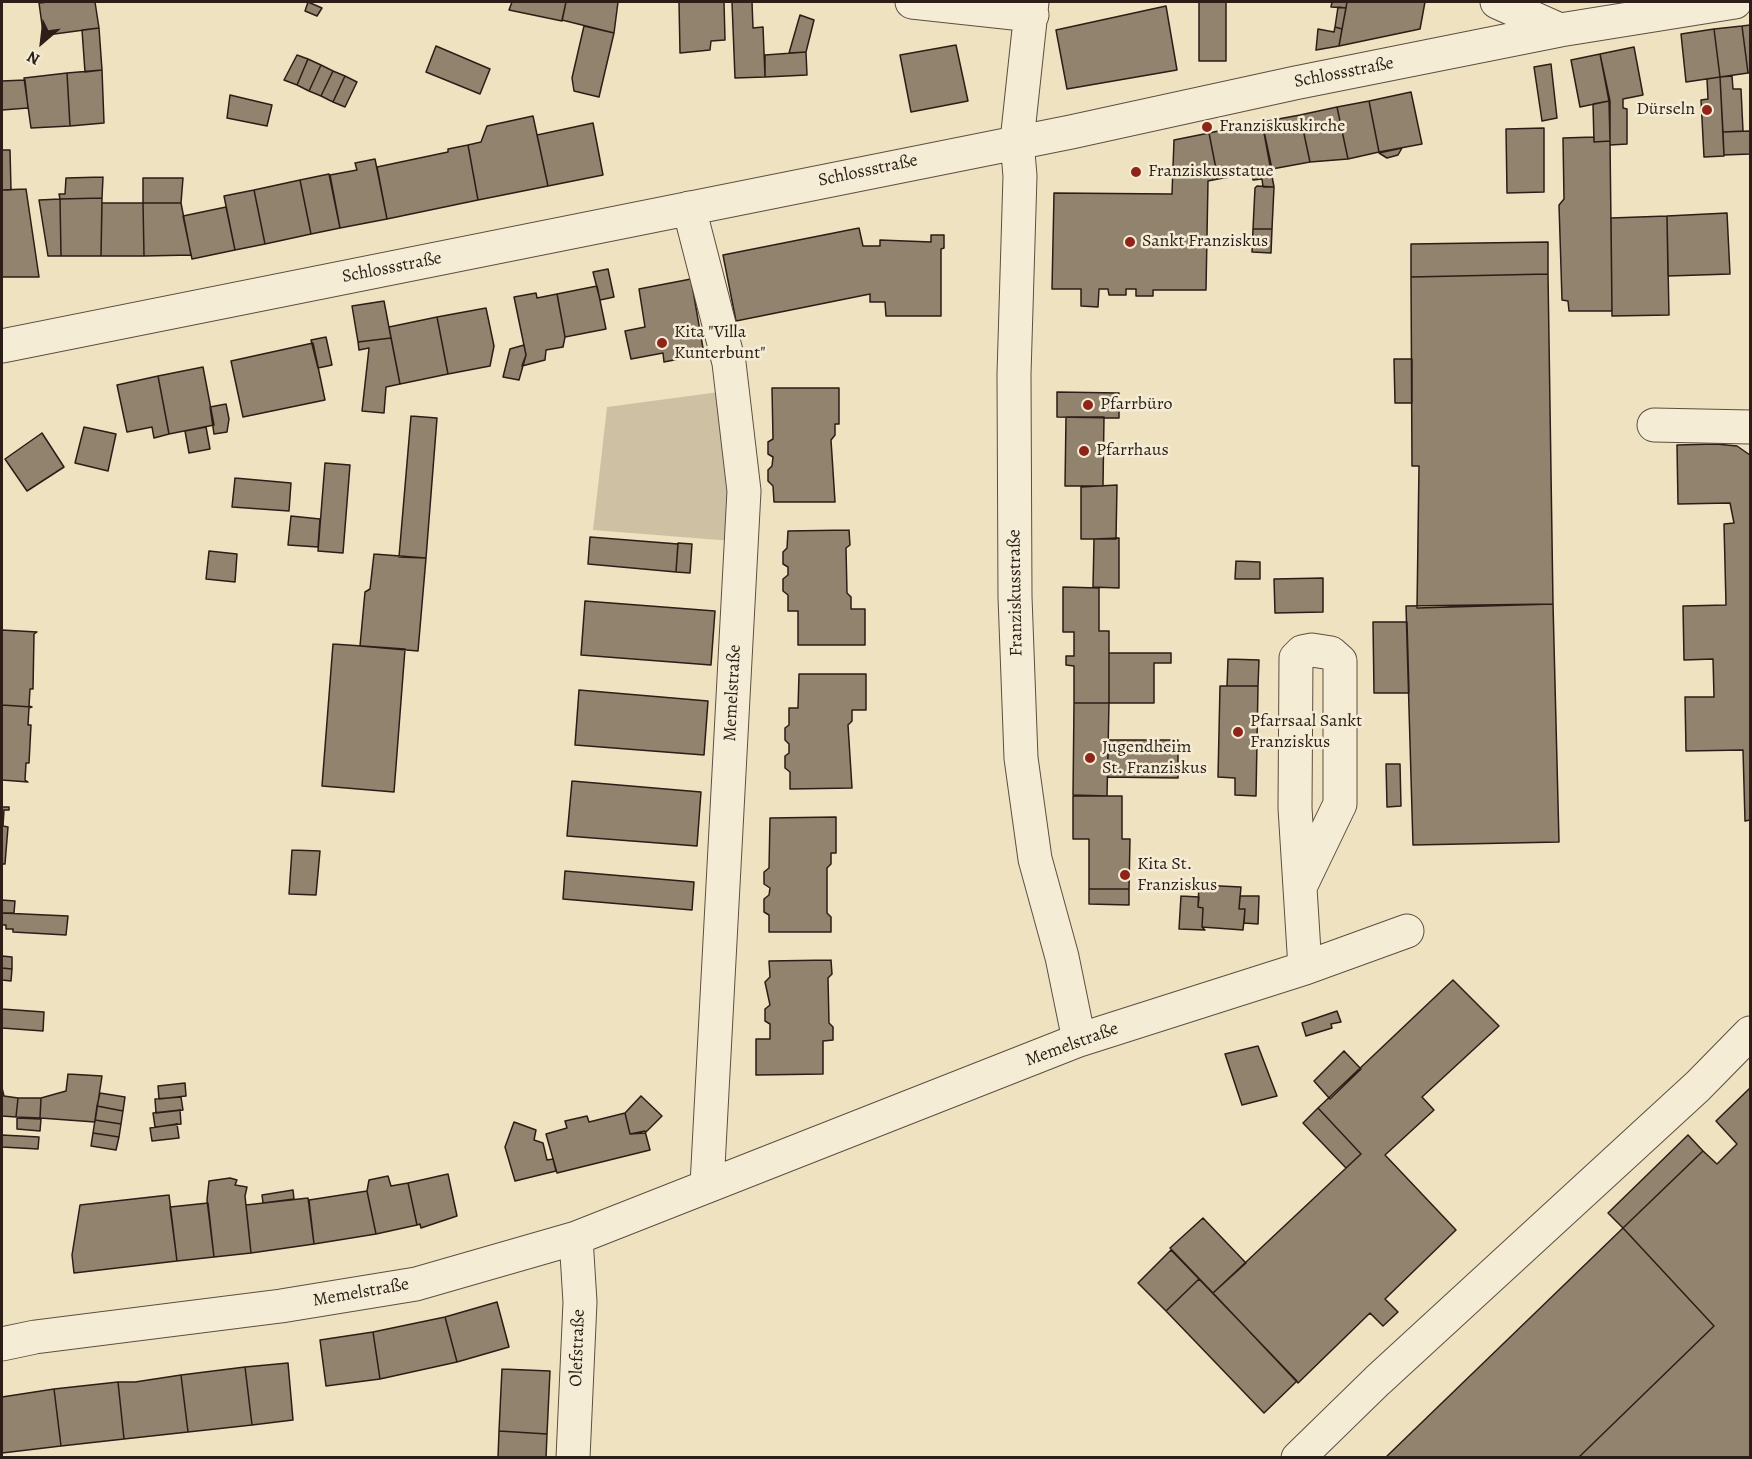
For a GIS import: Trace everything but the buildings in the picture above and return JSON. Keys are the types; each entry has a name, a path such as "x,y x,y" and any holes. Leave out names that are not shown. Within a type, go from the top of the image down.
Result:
{"street":[{"path":"912,2 1032,8"},
{"path":"1497,2 1560,30"},
{"name":"Schlossstraße","path":"2,346 1560,30 1735,2"},
{"name":"Franziskusstraße","path":"1032,8 1017,141 1020,176 1014,374 1014,573 1021,758 1035,859 1062,957 1079,1040"},
{"name":"Memelstraße","path":"689,208 729,363 744,491 707,1185"},
{"path":"1654,425 1750,427"},
{"path":"1302,883 1340,804 1340,661 1330,653 1320,651 1302,652 1296,658 1295,808 1302,883 1305,968"},
{"name":"Memelstraße","path":"2,1344 35,1337 280,1306 416,1284 576,1238 1079,1040 1305,968 1407,931"},
{"path":"1298,1458 1377,1381 1698,1086 1750,1033"},
{"name":"Olefstraße","path":"573,1458 580,1302 576,1238"}],"shaded area":[{"path":"719,392 736,471 732,541 593,530 607,407"}],"place":[{"name":"Dürseln","path":"1707,110"},
{"name":"Franziskuskirche","path":"1207,127"},
{"name":"Franziskusstatue","path":"1136,172"},
{"name":"Sankt Franziskus","path":"1130,242"},
{"name":"Kita \"Villa Kunterbunt\"","path":"662,343"},
{"name":"Pfarrbüro","path":"1088,405"},
{"name":"Pfarrhaus","path":"1084,451"},
{"name":"Pfarrsaal Sankt Franziskus","path":"1238,732"},
{"name":"Jugendheim St. Franziskus","path":"1090,758"},
{"name":"Kita St. Franziskus","path":"1125,875"}]}
